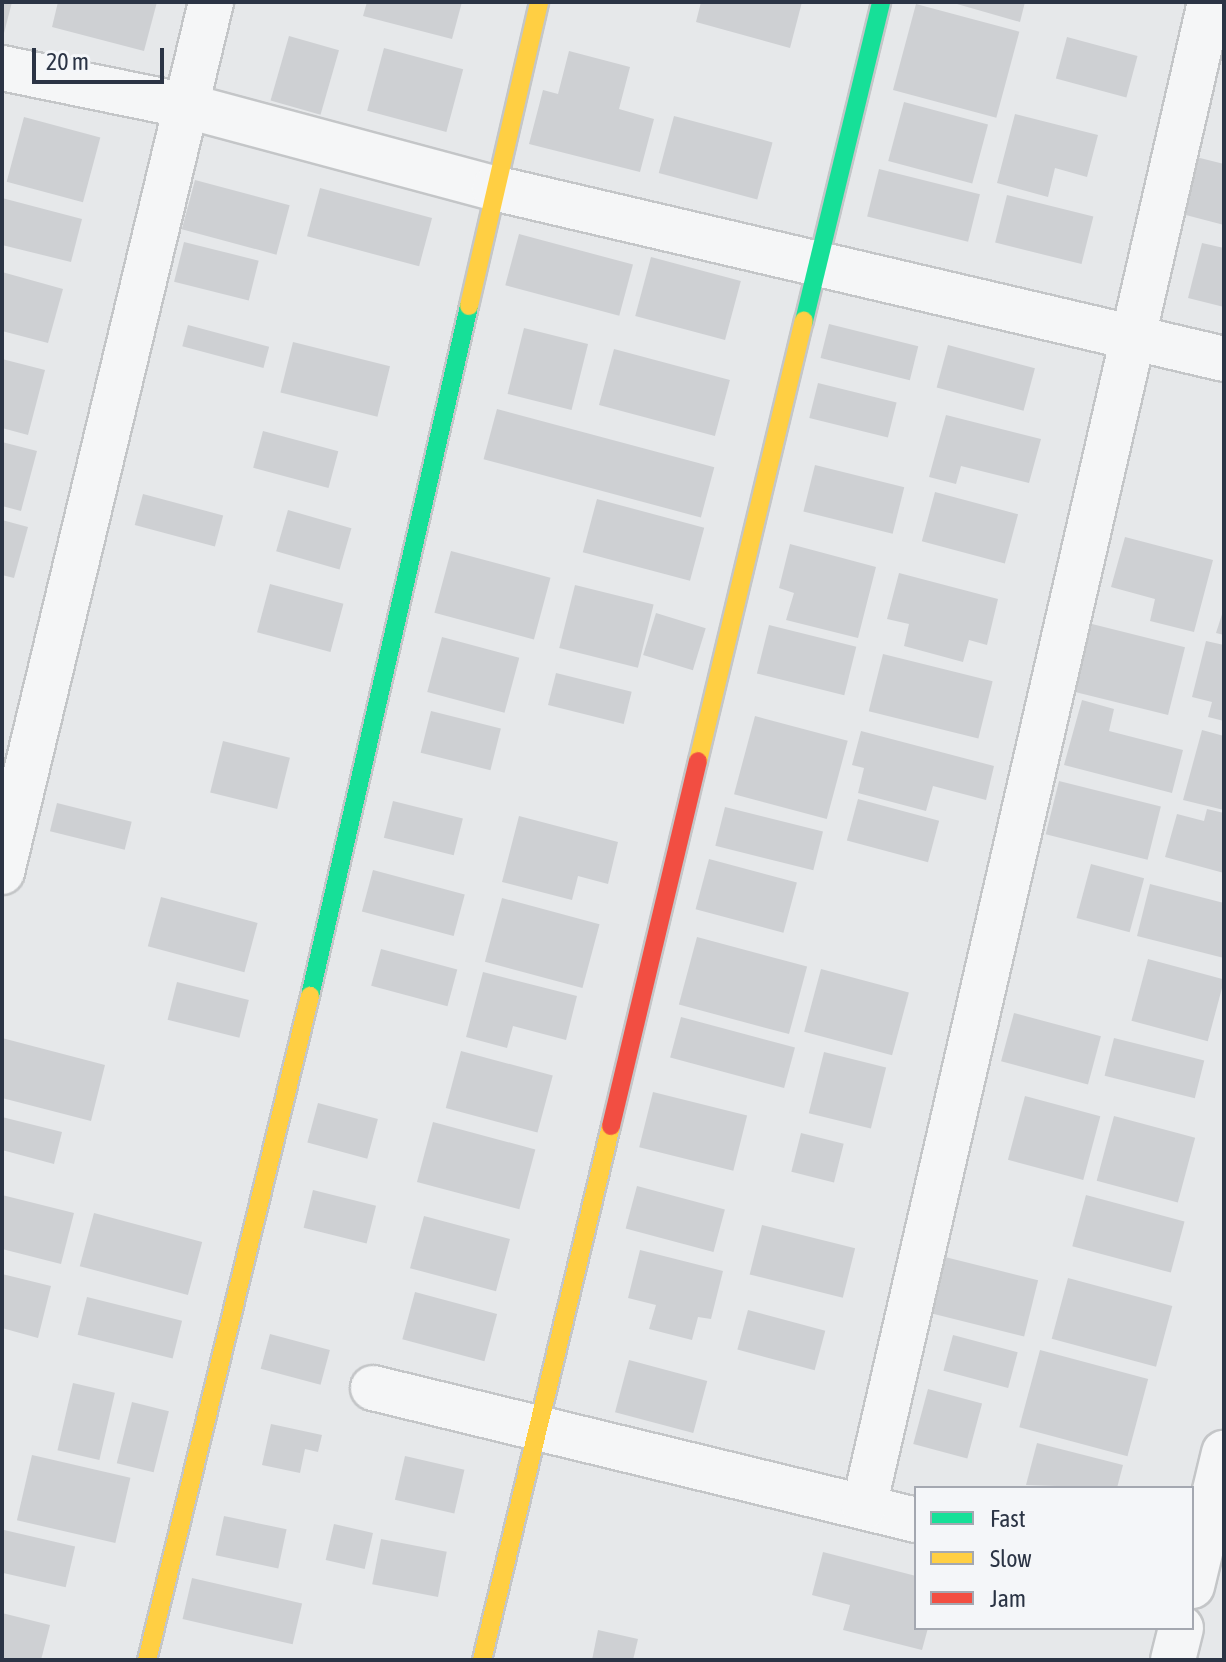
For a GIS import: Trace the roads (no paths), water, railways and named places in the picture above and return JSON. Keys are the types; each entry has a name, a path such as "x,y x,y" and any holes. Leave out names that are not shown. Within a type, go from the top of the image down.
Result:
{"street":[{"path":"2,872 211,2"},
{"path":"147,1660 301,1035 539,2"},
{"path":"482,1660 821,265 881,2"},
{"path":"864,1507 1210,2"},
{"path":"2,68 187,106 494,188 1224,359"},
{"path":"373,1388 914,1520"},
{"path":"1194,1578 1224,1453"},
{"path":"1173,1660 1180,1630"}]}
